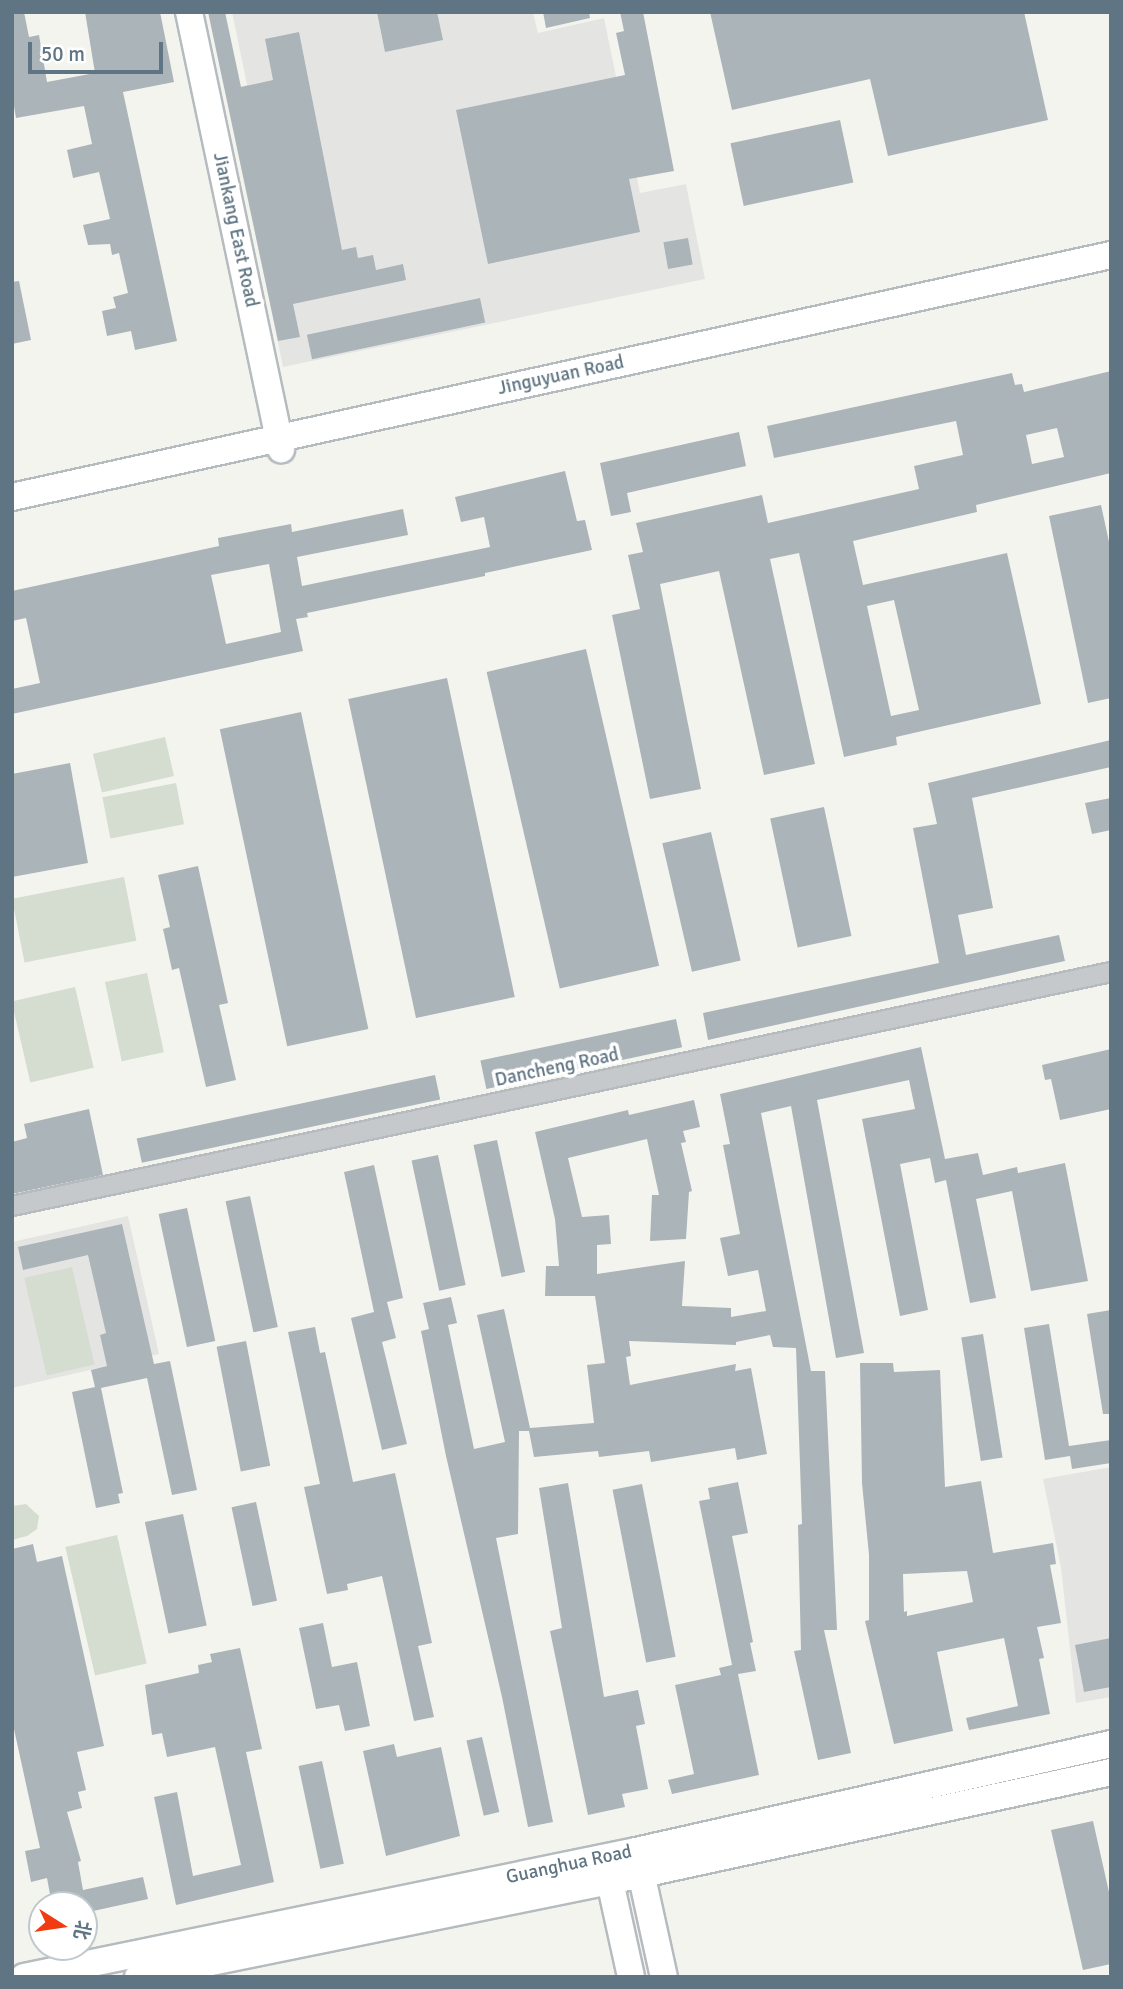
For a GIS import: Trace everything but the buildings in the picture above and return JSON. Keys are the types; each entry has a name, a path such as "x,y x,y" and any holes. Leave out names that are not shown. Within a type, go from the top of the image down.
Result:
{"main road":[{"name":"Jiankang East Road","path":"189,12 280,444"},
{"name":"Jinguyuan Road","path":"12,509 280,444 1111,255"},
{"name":"Jinguyuan Road","path":"12,497 1111,272"},
{"name":"Guanghua Road","path":"639,1863 1111,1744"},
{"name":"Guanghua Road","path":"24,1977 1111,1772"},
{"path":"639,1863 664,1977"},
{"name":"Guanghua Road","path":"138,1977 607,1869"},
{"path":"607,1869 631,1977"}],"street":[{"name":"Dancheng Road","path":"12,1206 1111,972"}],"shaded area":[{"path":"232,12 533,12 538,33 604,18 640,193 686,184 705,279 283,367 226,90 247,85"},
{"path":"165,737 174,776 102,793 93,754"},
{"path":"176,783 184,824 110,839 102,797"},
{"path":"124,877 136,941 24,963 12,899"},
{"path":"147,973 164,1052 122,1061 105,982"},
{"path":"75,987 94,1068 30,1082 12,1002"},
{"path":"128,1216 159,1354 12,1388 12,1242"},
{"path":"72,1267 94,1364 47,1375 24,1278"},
{"path":"1111,1467 1111,1697 1076,1703 1061,1568 1043,1479"},
{"path":"26,1504 39,1516 37,1529 27,1536 12,1540 12,1506"},
{"path":"117,1535 147,1664 95,1676 65,1547"}]}
